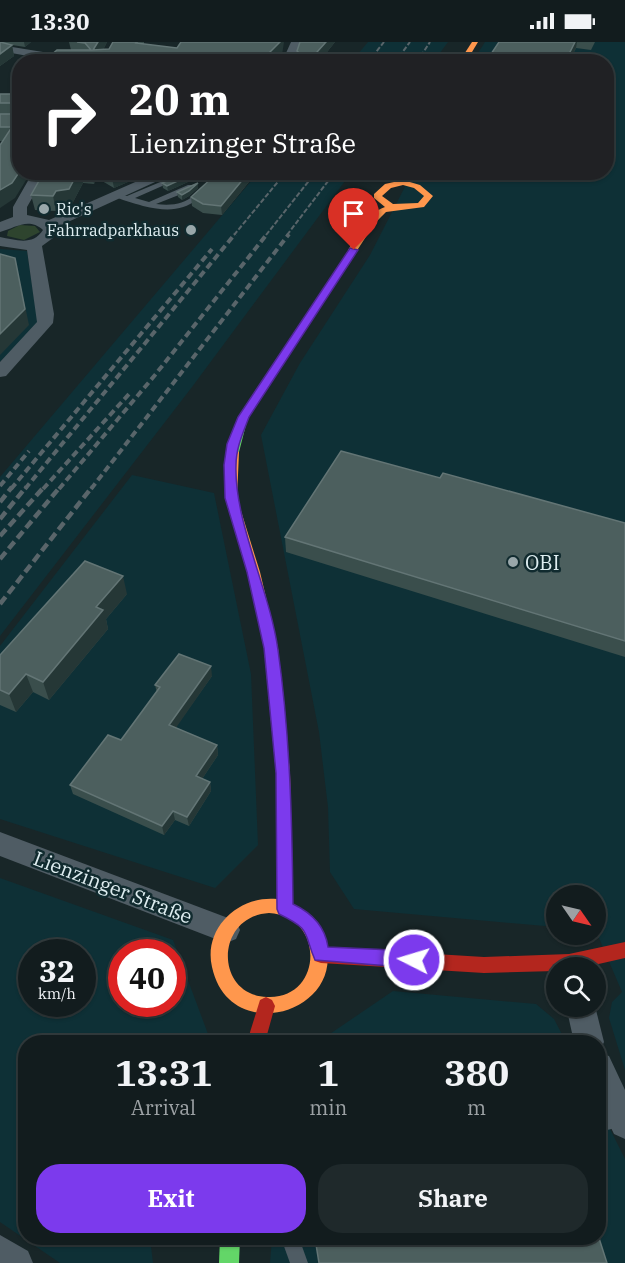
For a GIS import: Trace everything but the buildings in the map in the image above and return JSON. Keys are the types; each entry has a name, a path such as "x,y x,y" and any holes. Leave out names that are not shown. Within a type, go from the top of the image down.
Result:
{"street":[{"path":"0,48 30,54"},
{"path":"20,220 20,207 35,180"},
{"path":"0,228 20,220 34,219 49,225 123,196 155,180"},
{"path":"396,180 378,192 379,200 390,206 408,208 428,200 429,196 423,188 405,180"},
{"path":"285,909 284,784 271,648 254,572 231,498 230,465 233,444 243,417 372,221 390,206"},
{"path":"0,241 17,246 34,244 50,233 49,225"},
{"path":"0,372 45,324 45,307 34,244"},
{"name":"Lienzinger Straße","path":"0,844 226,930"},
{"path":"269,907 285,909 300,915 311,926 318,939 321,955 314,977 299,996 283,1004 266,1006 249,1002 233,993 223,980 218,963 219,946 226,930 237,918 252,910 269,907"},
{"path":"599,957 625,950"},
{"path":"321,955 484,965 546,965"},
{"path":"258,1035 266,1006"},
{"path":"583,1017 587,1035"},
{"path":"606,1093 615,1122"},
{"path":"229,1263 230,1245"},
{"path":"0,1252 16,1263"}],"lane":[{"path":"123,196 168,180"},
{"path":"150,204 203,180"},
{"path":"123,196 150,204 181,207 193,202 213,180"},
{"path":"293,1245 299,1263"}],"shaded area":[{"path":"368,42 448,42 439,54 358,54"},
{"path":"485,42 625,42 625,1070 609,1018 612,1002 622,992 602,945 606,945 606,885 546,885 546,926 354,909 330,872 328,807 319,732 261,435 300,363 370,255 408,180 614,180 614,54 477,54"},
{"path":"252,180 346,180 192,387 0,636 0,477"},
{"path":"0,249 27,251 38,324 0,362"},
{"path":"132,475 214,493 251,674 258,845 215,888 0,819 0,646"},
{"path":"0,878 170,939 108,939 108,1017 186,1017 186,975 208,1035 18,1035 18,1234 0,1222"},
{"path":"393,991 536,1004 546,1012 546,1017 554,1019 562,1035 328,1035"},
{"path":"606,1121 625,1159 625,1263 270,1263 271,1245 606,1245"},
{"path":"34,1245 151,1245 153,1263 60,1263"}],"green space":[{"path":"20,225 35,226 40,232 24,240 7,236 8,231"}],"railway":[{"path":"374,54 384,42"},
{"path":"401,54 410,42"},
{"path":"422,54 430,42"},
{"path":"234,235 279,180"},
{"path":"266,235 310,180"},
{"path":"287,235 329,180"},
{"path":"25,489 235,234"},
{"path":"59,489 155,375 267,234"},
{"path":"91,489 289,234"},
{"path":"11,489 212,249"},
{"path":"43,489 129,394"},
{"path":"0,486 29,451"},
{"path":"0,502 12,487"},
{"path":"0,519 26,487"},
{"path":"0,536 44,487"},
{"path":"0,559 60,487"},
{"path":"0,604 92,487"}],"traffic: fast":[{"path":"233,452 243,417 353,250"},
{"path":"229,1263 230,1245"}],"traffic: slow":[{"path":"467,54 475,42"},
{"path":"353,250 372,221 383,210 421,205 429,196 417,186 395,184 388,186 377,196 390,206"},
{"path":"233,452 231,498 254,572 271,648 283,773 285,909"},
{"path":"269,906 297,914 311,928 319,956 311,984 297,998 269,1006 241,998 227,984 219,956 227,928 241,914 269,906"}],"traffic: jam":[{"path":"321,955 484,965 569,962 625,950"},
{"path":"258,1035 266,1006"}],"place":[{"name":"Ric's","path":"44,209"},
{"name":"Fahrradparkhaus","path":"191,230"},
{"name":"OBI","path":"513,562"}],"route":[{"path":"354,250 243,417 233,444 230,465 231,498 254,572 271,648 286,825 283,871 285,909 300,915 311,926 318,939 321,955 414,960"}]}
